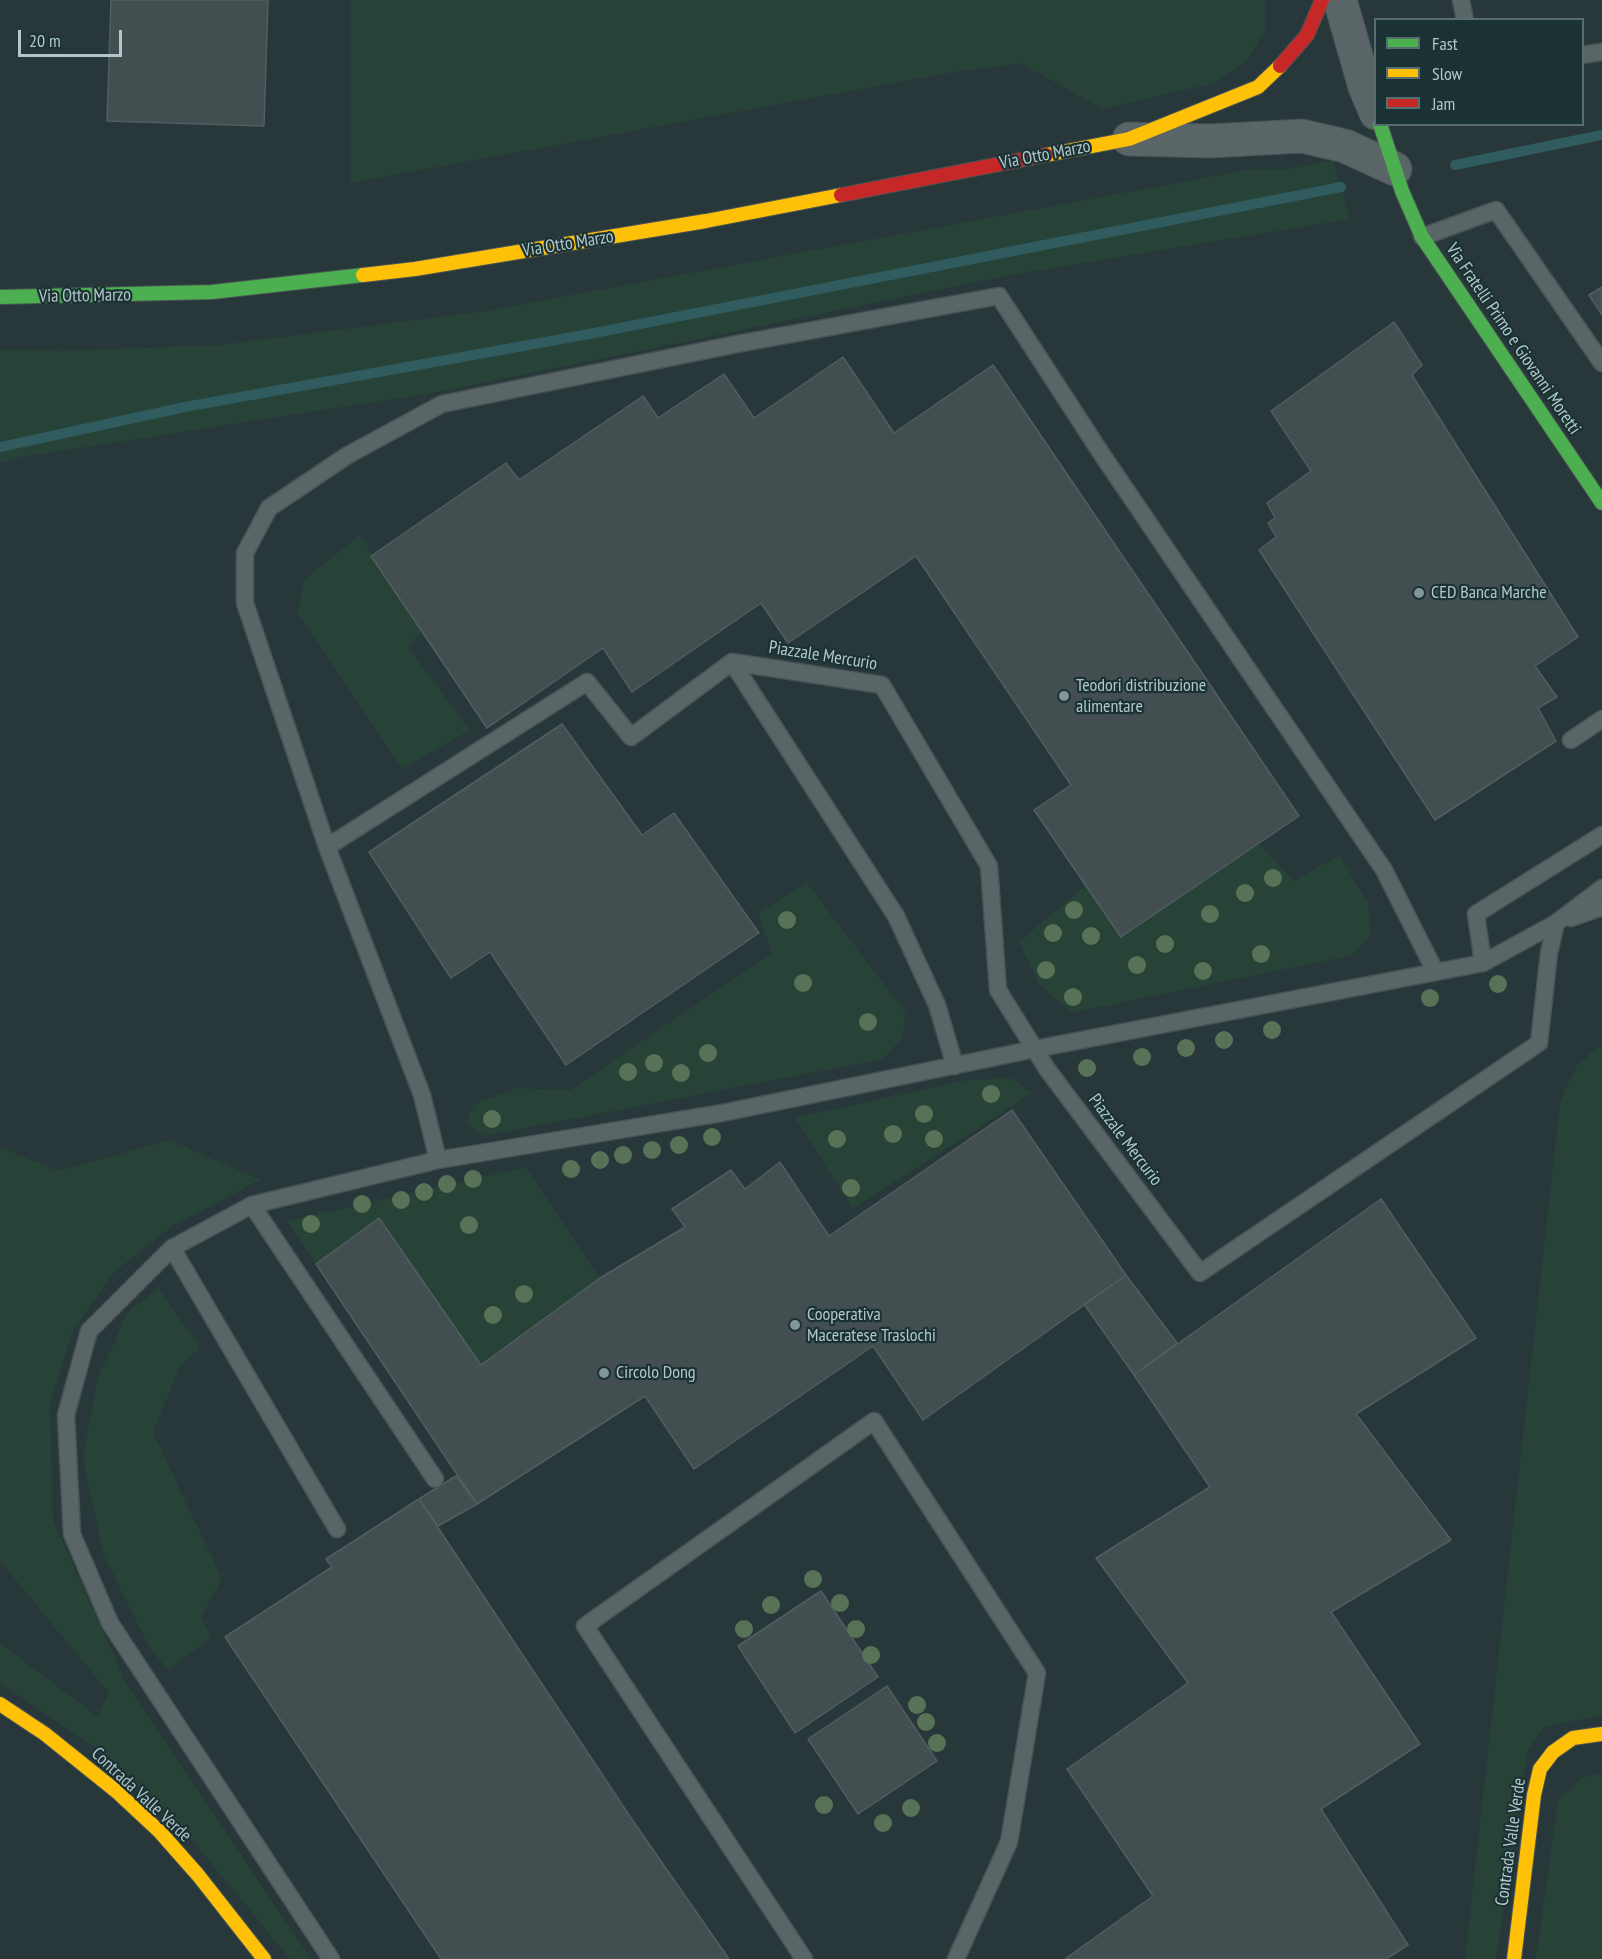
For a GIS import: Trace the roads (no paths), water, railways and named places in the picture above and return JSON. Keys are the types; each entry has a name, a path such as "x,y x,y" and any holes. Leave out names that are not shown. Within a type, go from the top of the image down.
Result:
{"street":[{"name":"Via Otto Marzo","path":"0,297 212,292 415,269 706,221 1129,139 1258,87 1272,76 1307,35 1322,0"},
{"path":"1340,0 1365,87 1374,108"},
{"name":"Via Fratelli Primo e Giovanni Moretti","path":"1380,126 1390,166 1422,237 1602,503"},
{"name":"Via Otto Marzo","path":"1129,139 1210,141 1302,136 1346,146 1390,166"},
{"name":"Contrada Valle Verde","path":"0,1704 45,1734 116,1791 160,1832 198,1875 264,1959"},
{"name":"Contrada Valle Verde","path":"1514,1959 1534,1795 1540,1769 1553,1752 1573,1738 1602,1734"}],"lane":[{"path":"1461,0 1465,18"},
{"path":"1584,55 1602,52"},
{"path":"1422,237 1496,210 1602,363"},
{"path":"438,1160 422,1095 327,847 245,603 245,553 269,508 348,455 442,404 736,344 999,296 1101,453 1384,870 1435,971"},
{"path":"327,847 587,682 631,737 732,662 896,916 937,1005 955,1066"},
{"name":"Piazzale Mercurio","path":"732,662 882,685 989,866 998,990 1035,1049 1200,1273 1539,1044 1549,952 1556,923"},
{"path":"1571,740 1602,719"},
{"path":"1484,963 1476,914 1602,835"},
{"path":"331,1959 110,1623 72,1534 66,1415 89,1330 172,1248 252,1205 438,1160 722,1113 1035,1049 1484,963 1556,923 1602,888"},
{"path":"1556,923 1602,907"},
{"path":"252,1205 435,1479"},
{"path":"172,1248 337,1529"},
{"path":"804,1959 585,1626 874,1421 1037,1673 1009,1842 956,1959"}],"waterway":[{"path":"1455,165 1602,135"},
{"path":"0,447 185,407 584,335 1341,187"}],"place":[{"name":"CED Banca Marche","path":"1419,593"},
{"name":"Teodori distribuzione alimentare","path":"1064,696"},
{"name":"Cooperativa Maceratese Traslochi","path":"795,1325"},
{"name":"Circolo Dong","path":"604,1373"}]}
